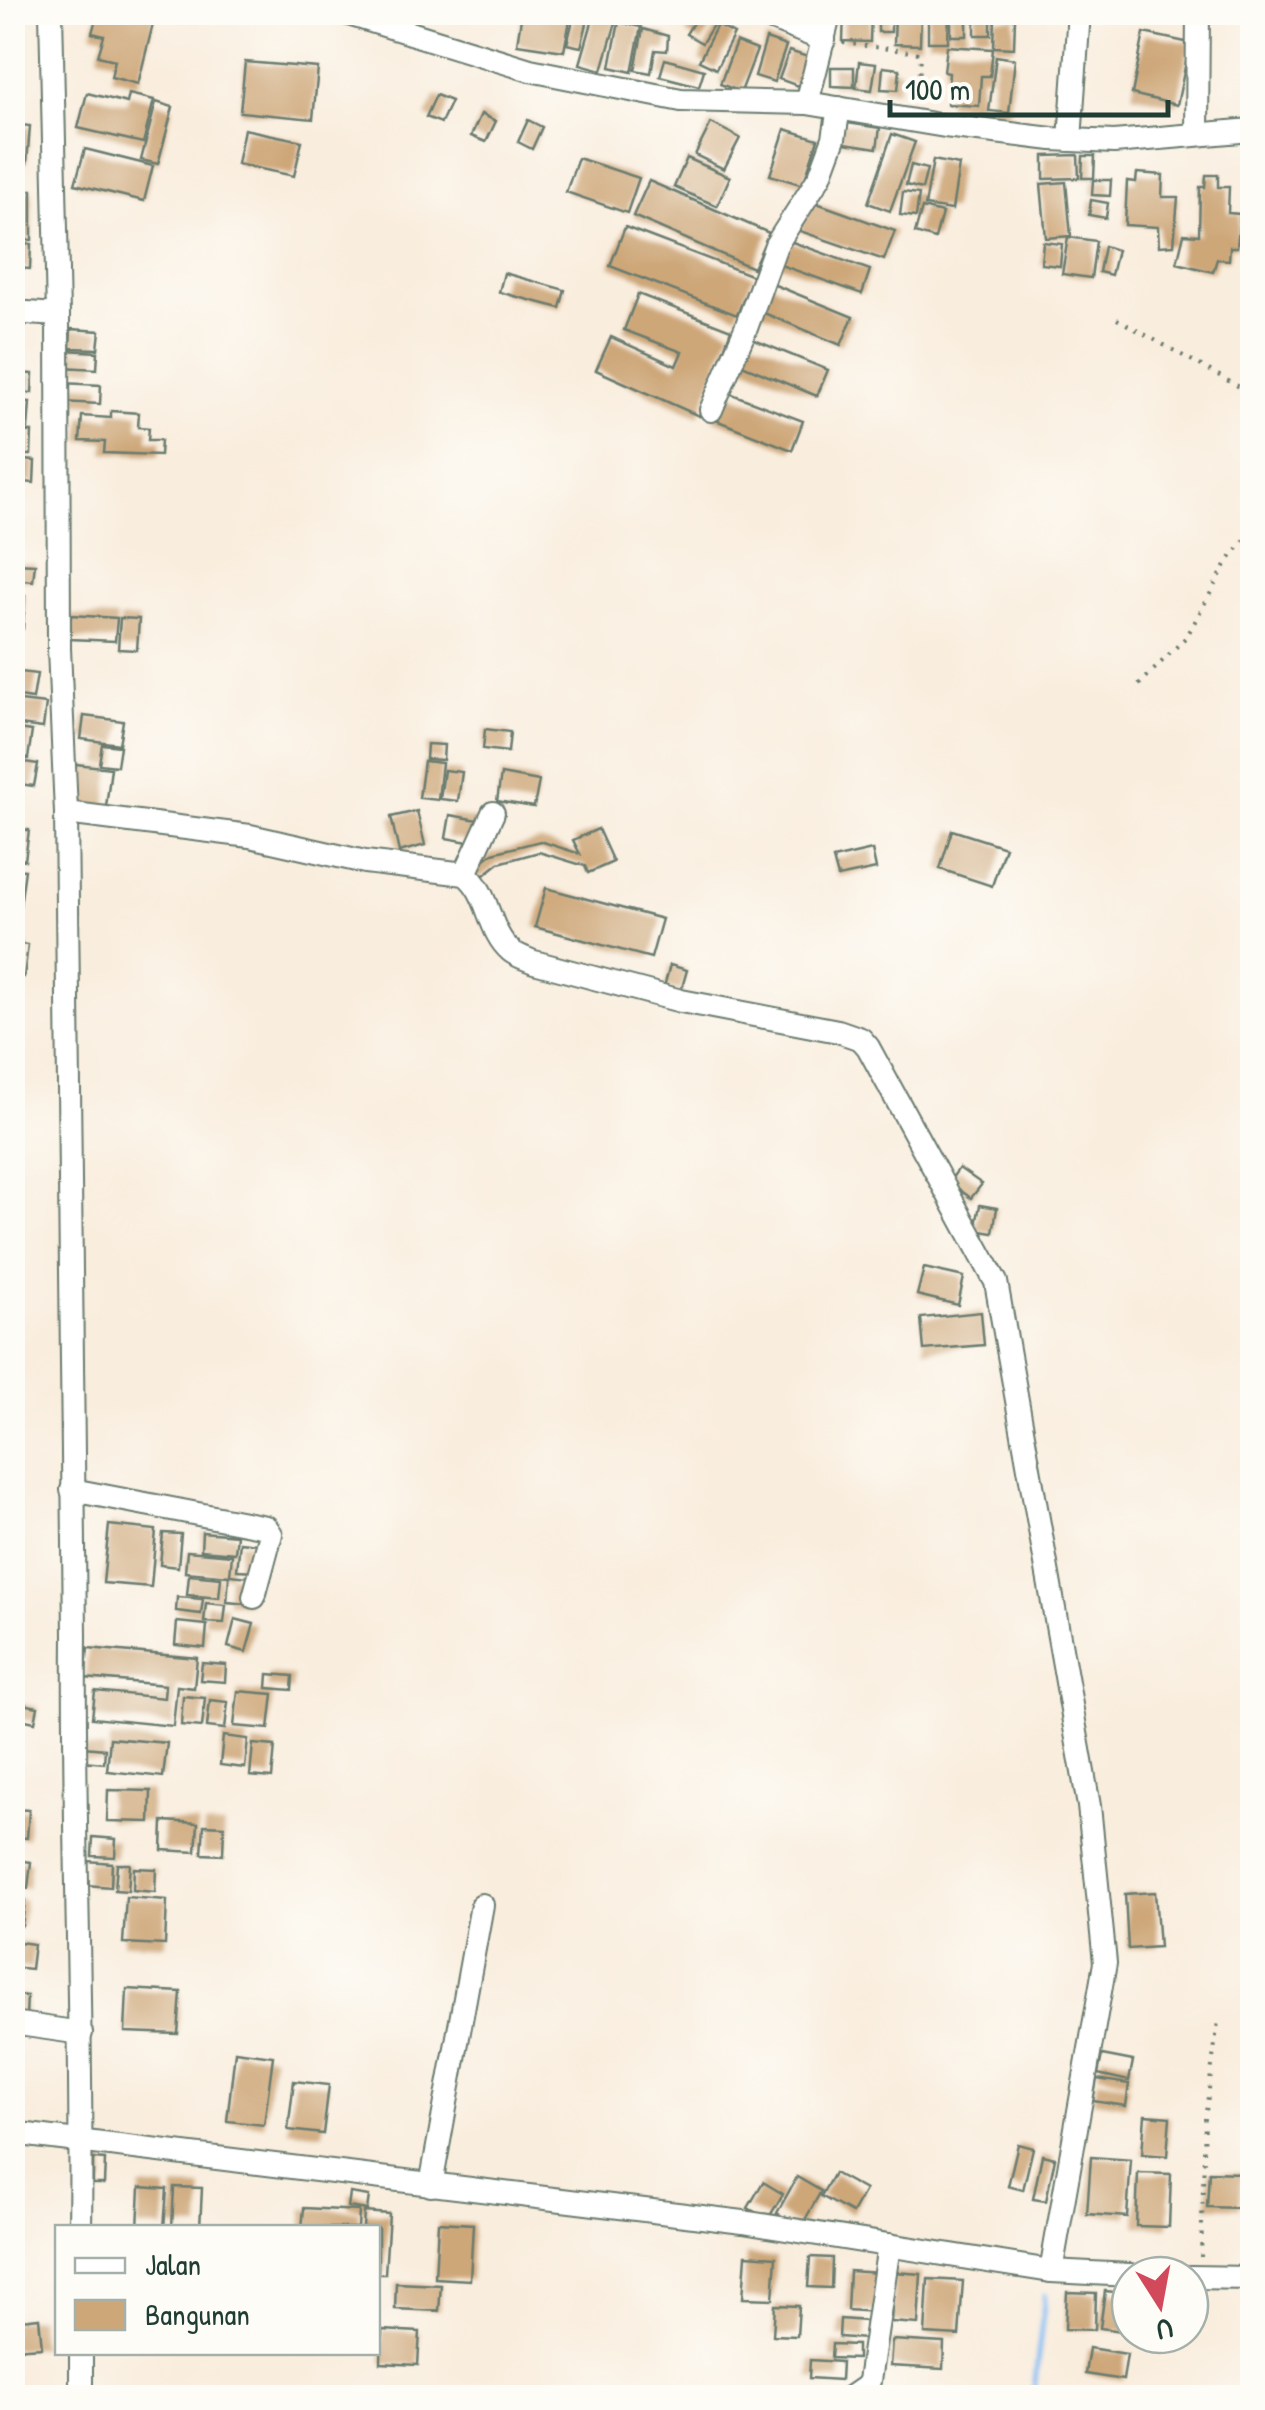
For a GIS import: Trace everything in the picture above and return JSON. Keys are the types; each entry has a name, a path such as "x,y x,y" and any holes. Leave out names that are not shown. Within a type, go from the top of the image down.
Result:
{"street":[{"path":"51,12 58,315 59,648 66,813 74,1767 81,2033 70,2140 80,2225"},
{"path":"342,12 512,66 632,92 714,103 808,103 1070,140 1114,142 1252,130"},
{"path":"755,12 824,40"},
{"path":"808,103 830,12"},
{"path":"1070,140 1079,12"},
{"path":"1197,134 1198,12"},
{"path":"711,410 776,245 826,163 839,108"},
{"path":"12,312 58,315"},
{"path":"66,813 250,836 365,862 465,874 477,885 493,928 511,952 534,962 682,1001 838,1031 860,1039 868,1047 996,1282 1089,1806 1104,1963 1052,2271"},
{"path":"465,874 493,813"},
{"path":"72,1490 266,1527 270,1534 254,1597"},
{"path":"431,2185 482,1905"},
{"path":"12,2023 81,2033"},
{"path":"12,2134 743,2222 1052,2271 1110,2274"},
{"path":"849,2398 865,2388 868,2381 889,2244"},
{"path":"1210,2277 1252,2278"},
{"path":"81,2355 81,2398"}],"path":[{"path":"824,40 918,53 921,58 914,120"},
{"path":"1117,319 1252,394"},
{"path":"1140,686 1187,636 1228,561 1252,530"},
{"path":"1197,2255 1204,2119 1218,2021"}],"building":[{"path":"98,12 156,12 138,84 111,77 115,60 98,56 104,36 92,33"},
{"path":"522,12 554,12 553,17 570,20 564,51 517,44"},
{"path":"575,12 590,12 581,47 567,44"},
{"path":"595,12 619,12 602,70 580,64"},
{"path":"844,12 871,12 870,42 843,41"},
{"path":"878,12 891,12 891,32 878,32"},
{"path":"895,12 921,12 920,45 894,44"},
{"path":"928,12 949,12 948,42 928,42"},
{"path":"951,12 967,12 967,36 951,36"},
{"path":"975,12 991,12 991,35 975,35"},
{"path":"699,13 715,22 702,43 686,34"},
{"path":"995,18 1015,18 1014,48 994,47"},
{"path":"619,22 641,27 632,72 610,67"},
{"path":"717,25 734,34 716,69 699,61"},
{"path":"643,29 668,36 667,51 655,50 651,73 635,70"},
{"path":"1144,33 1190,43 1177,105 1132,94"},
{"path":"766,39 786,46 774,82 755,76"},
{"path":"736,42 757,50 741,92 720,84"},
{"path":"947,46 993,49 990,76 981,76 979,106 947,104"},
{"path":"789,51 808,57 798,86 779,79"},
{"path":"996,56 1015,59 1009,113 989,111"},
{"path":"665,59 704,70 699,86 660,76"},
{"path":"245,62 318,68 313,119 240,112"},
{"path":"859,62 876,64 872,90 856,88"},
{"path":"831,67 854,67 854,87 831,86"},
{"path":"883,67 900,69 898,90 881,89"},
{"path":"87,93 127,103 129,94 154,100 143,143 78,128"},
{"path":"436,95 451,101 441,123 426,117"},
{"path":"156,102 173,107 158,164 141,160"},
{"path":"481,114 496,121 486,142 471,136"},
{"path":"528,120 542,127 532,149 518,142"},
{"path":"841,122 880,128 877,148 838,142"},
{"path":"711,123 740,138 724,169 695,155"},
{"path":"12,124 30,126 27,163 12,162"},
{"path":"244,129 302,141 294,176 237,164"},
{"path":"785,129 818,139 803,185 770,175"},
{"path":"892,134 915,142 890,211 868,203"},
{"path":"85,149 153,166 144,201 75,184"},
{"path":"1078,155 1079,178 1044,179 1044,156"},
{"path":"1083,156 1095,156 1094,178 1082,178"},
{"path":"578,158 639,178 627,213 566,192"},
{"path":"687,158 730,177 717,206 674,187"},
{"path":"933,160 959,165 952,210 925,206"},
{"path":"911,165 927,169 922,189 906,185"},
{"path":"1137,173 1163,175 1162,197 1178,197 1174,245 1159,246 1158,227 1125,225 1127,181 1136,182"},
{"path":"1206,175 1218,175 1218,187 1229,187 1228,213 1240,214 1237,247 1230,247 1229,260 1217,259 1213,272 1177,263 1184,234 1199,235 1200,187 1205,187"},
{"path":"1093,180 1111,180 1110,196 1092,195"},
{"path":"649,181 769,233 753,268 633,216"},
{"path":"1066,182 1071,236 1046,238 1041,184"},
{"path":"12,190 32,190 32,240 12,240"},
{"path":"903,192 919,194 916,217 900,215"},
{"path":"1091,200 1108,203 1106,218 1089,215"},
{"path":"811,201 895,231 884,260 800,231"},
{"path":"922,208 942,213 935,239 915,233"},
{"path":"625,227 753,276 737,315 610,266"},
{"path":"1068,237 1096,241 1091,278 1062,274"},
{"path":"784,239 870,270 862,294 775,263"},
{"path":"1043,242 1062,244 1060,266 1041,264"},
{"path":"12,243 31,244 30,269 17,268 16,299 12,299"},
{"path":"1104,246 1117,250 1111,275 1099,272"},
{"path":"504,273 565,290 560,308 499,292"},
{"path":"770,283 853,317 841,345 759,311"},
{"path":"638,294 731,330 699,416 596,370 611,337 676,366 682,352 624,330"},
{"path":"71,329 100,331 98,349 70,348"},
{"path":"747,337 828,370 817,396 737,363"},
{"path":"65,350 98,352 97,369 63,367"},
{"path":"16,373 33,374 32,393 14,392"},
{"path":"62,383 101,385 100,404 61,402"},
{"path":"724,391 803,421 792,450 713,419"},
{"path":"12,401 30,402 28,429 12,429"},
{"path":"111,411 139,413 138,427 149,428 148,440 161,440 160,455 104,453 105,442 80,441 82,416 111,418"},
{"path":"12,431 32,432 31,455 12,455"},
{"path":"12,459 35,461 34,483 12,481"},
{"path":"13,563 35,564 33,581 12,579"},
{"path":"12,596 25,596 23,629 12,629"},
{"path":"71,615 117,618 115,641 70,639"},
{"path":"120,618 139,619 137,650 118,649"},
{"path":"12,671 37,674 33,699 12,696"},
{"path":"12,700 46,704 43,728 12,724"},
{"path":"84,716 123,721 119,744 81,739"},
{"path":"12,728 32,731 28,759 12,757"},
{"path":"485,729 510,732 508,752 483,749"},
{"path":"102,744 120,746 117,766 99,764"},
{"path":"427,744 444,745 443,760 426,759"},
{"path":"12,760 38,764 34,786 12,783"},
{"path":"424,761 442,763 438,800 419,798"},
{"path":"76,764 111,768 105,815 70,810"},
{"path":"444,770 462,772 458,801 440,799"},
{"path":"501,774 539,781 534,807 497,801"},
{"path":"417,811 425,845 399,852 391,817"},
{"path":"450,815 478,820 474,843 446,838"},
{"path":"12,828 29,830 25,860 12,858"},
{"path":"598,829 613,862 588,873 585,866 539,852 499,863 479,879 471,870 493,853 540,841 580,854 573,840"},
{"path":"952,830 1005,847 992,886 940,869"},
{"path":"872,850 876,869 838,877 833,859"},
{"path":"12,869 25,870 19,913 12,912"},
{"path":"546,888 662,919 651,958 535,927"},
{"path":"12,943 28,945 24,977 12,975"},
{"path":"670,965 687,970 681,991 664,987"},
{"path":"959,1168 982,1184 971,1198 949,1182"},
{"path":"980,1205 997,1208 993,1233 975,1230"},
{"path":"924,1268 964,1277 958,1305 917,1295"},
{"path":"981,1312 984,1345 924,1350 921,1318"},
{"path":"109,1525 156,1530 151,1587 103,1583"},
{"path":"202,1532 237,1535 235,1553 201,1550"},
{"path":"163,1533 181,1534 178,1567 160,1565"},
{"path":"240,1542 258,1544 256,1571 237,1570"},
{"path":"187,1551 232,1555 230,1575 250,1577 248,1604 227,1602 229,1576 185,1572"},
{"path":"189,1575 221,1578 219,1598 187,1595"},
{"path":"177,1597 203,1599 201,1614 176,1611"},
{"path":"206,1603 226,1605 224,1623 204,1622"},
{"path":"235,1619 254,1624 246,1652 228,1647"},
{"path":"177,1622 207,1625 205,1648 175,1645"},
{"path":"88,1648 197,1658 194,1688 177,1686 173,1726 92,1718 95,1691 164,1698 165,1685 85,1678"},
{"path":"202,1663 226,1665 225,1682 200,1680"},
{"path":"268,1674 293,1676 292,1690 267,1688"},
{"path":"238,1691 273,1694 269,1729 234,1726"},
{"path":"183,1696 205,1698 202,1727 181,1725"},
{"path":"210,1700 228,1702 225,1729 207,1727"},
{"path":"18,1703 38,1707 35,1722 15,1718"},
{"path":"223,1736 248,1739 245,1768 220,1765"},
{"path":"110,1738 167,1743 163,1777 107,1771"},
{"path":"253,1744 275,1746 272,1778 250,1776"},
{"path":"83,1747 105,1749 104,1763 82,1761"},
{"path":"108,1790 151,1791 150,1822 107,1821"},
{"path":"12,1809 29,1810 27,1838 12,1837"},
{"path":"163,1821 198,1823 196,1852 162,1850"},
{"path":"204,1825 224,1826 223,1855 202,1854"},
{"path":"93,1837 116,1839 115,1857 92,1856"},
{"path":"12,1859 31,1862 28,1888 12,1886"},
{"path":"87,1861 112,1863 111,1887 86,1885"},
{"path":"117,1864 130,1864 128,1891 115,1890"},
{"path":"134,1868 156,1869 155,1892 133,1890"},
{"path":"1155,1892 1159,1947 1128,1949 1125,1894"},
{"path":"126,1897 167,1900 165,1945 123,1943"},
{"path":"12,1899 25,1900 22,1926 12,1925"},
{"path":"12,1941 34,1944 31,1969 12,1967"},
{"path":"127,1989 181,1992 178,2034 125,2032"},
{"path":"12,1995 27,1996 26,2017 12,2017"},
{"path":"235,2051 273,2056 264,2125 227,2121"},
{"path":"1102,2055 1133,2061 1129,2081 1098,2074"},
{"path":"1097,2079 1129,2084 1126,2106 1093,2101"},
{"path":"294,2081 329,2085 323,2134 288,2130"},
{"path":"1145,2115 1170,2117 1167,2156 1142,2154"},
{"path":"1018,2144 1033,2148 1023,2190 1008,2186"},
{"path":"1042,2155 1055,2158 1046,2201 1033,2199"},
{"path":"1091,2157 1131,2160 1127,2217 1087,2214"},
{"path":"93,2159 105,2160 104,2184 93,2184"},
{"path":"1209,2172 1241,2173 1240,2208 1207,2207"},
{"path":"834,2173 865,2190 852,2213 821,2196"},
{"path":"1138,2173 1171,2174 1169,2227 1136,2226"},
{"path":"797,2177 821,2191 801,2227 777,2213"},
{"path":"763,2182 783,2194 768,2219 748,2208"},
{"path":"140,2187 167,2189 164,2225 138,2225"},
{"path":"174,2187 202,2188 200,2225 172,2225"},
{"path":"350,2193 369,2196 367,2210 348,2207"},
{"path":"304,2208 359,2211 358,2225 302,2225"},
{"path":"364,2212 389,2214 385,2274 380,2274 380,2225 363,2225"},
{"path":"438,2222 473,2224 470,2280 435,2278"},
{"path":"746,2255 776,2257 773,2299 743,2298"},
{"path":"810,2257 832,2258 831,2288 808,2287"},
{"path":"849,2271 879,2273 876,2312 847,2310"},
{"path":"894,2272 921,2274 918,2324 891,2322"},
{"path":"928,2279 963,2281 959,2336 925,2334"},
{"path":"396,2283 441,2285 439,2311 395,2309"},
{"path":"1105,2291 1110,2292 1110,2329 1100,2328"},
{"path":"1067,2292 1096,2293 1095,2330 1065,2329"},
{"path":"775,2305 799,2306 797,2336 773,2335"},
{"path":"39,2318 42,2347 12,2349 12,2321"},
{"path":"840,2319 866,2321 865,2339 839,2337"},
{"path":"382,2330 420,2332 418,2365 381,2363"},
{"path":"892,2340 944,2343 943,2369 890,2366"},
{"path":"832,2344 857,2345 857,2359 831,2358"},
{"path":"1089,2348 1110,2351 1110,2355 1127,2355 1123,2380 1085,2374"},
{"path":"810,2360 841,2362 840,2380 809,2378"}],"waterway":[{"path":"1033,2398 1045,2295"}]}
